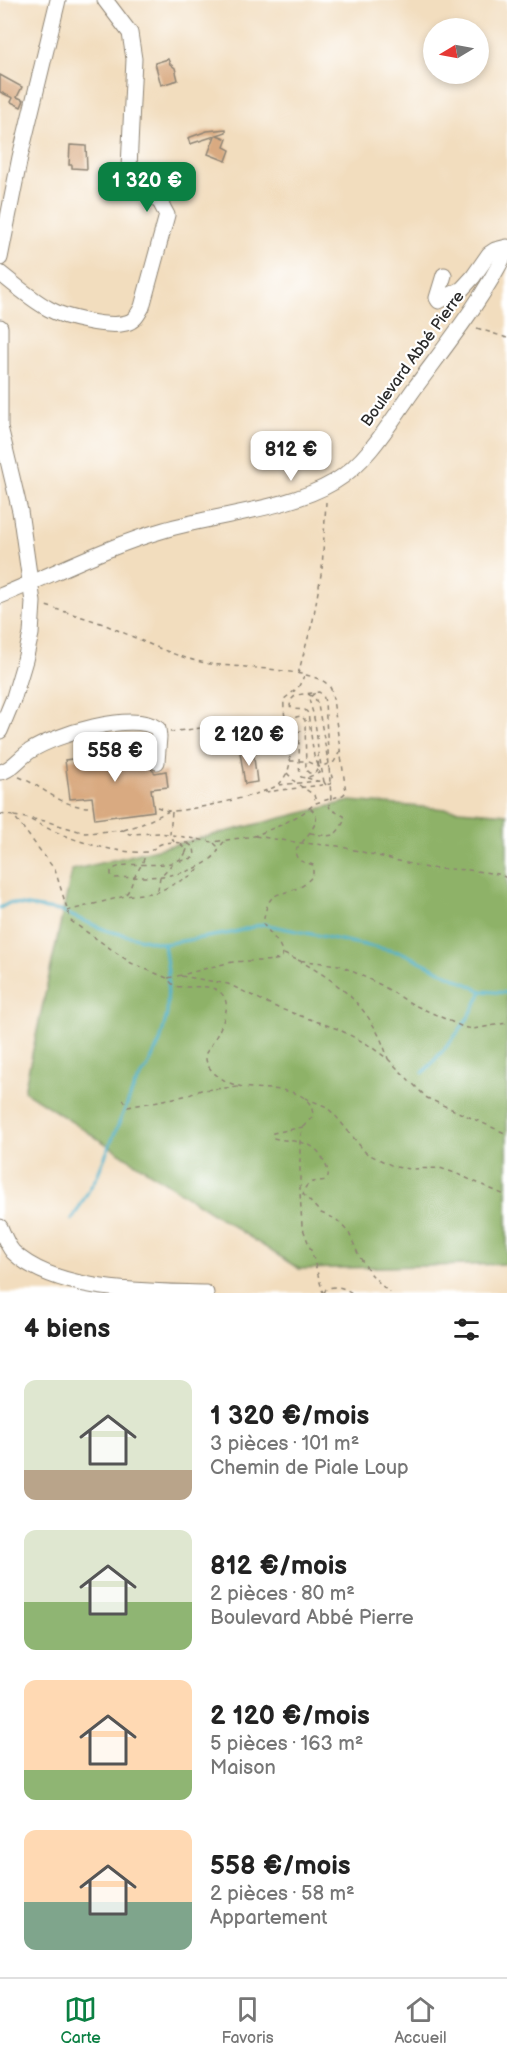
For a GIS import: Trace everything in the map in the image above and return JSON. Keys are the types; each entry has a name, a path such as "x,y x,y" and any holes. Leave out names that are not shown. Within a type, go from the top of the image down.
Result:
{"street":[{"path":"0,258 20,157 58,0"},
{"path":"0,273 51,311 75,319 104,324 126,324 135,319 142,307 167,215 160,202 142,189 129,168 134,59 130,33 105,0"},
{"path":"444,275 437,298 439,301 462,289 489,254 495,250 507,249"},
{"name":"Boulevard Abbé Pierre","path":"0,596 157,532 282,502 327,486 345,474 365,454 464,320 501,278 507,249"},
{"path":"0,327 0,427 20,511 33,602 31,634 25,660 14,697 0,731"},
{"path":"2,772 31,750 62,735 82,729 138,722 152,724 158,729 157,762"},
{"path":"0,1227 12,1251 24,1263 67,1284 100,1291 206,1293"}],"path":[{"path":"464,320 489,333 507,338"},
{"path":"298,675 313,620 322,569 327,486"},
{"path":"33,602 102,623 182,656 210,664 253,667 317,679 327,684 332,692 346,792 343,795 316,803 281,825 254,836 226,841 198,841 170,834 129,834 123,831"},
{"path":"265,792 278,785 287,773 292,755 283,709 284,699 298,688 304,676"},
{"path":"326,786 320,766 314,756 308,713 305,710 294,710 290,706 291,700 296,695 319,692 323,695 328,762"},
{"path":"311,695 315,693"},
{"path":"306,694 315,698 318,705 333,781 330,784 331,798 328,804 330,809 344,816 345,819 341,828 334,835 327,837 310,833"},
{"path":"306,778 319,773 320,766 314,716 310,704 311,695"},
{"path":"324,782 301,777 296,717 301,716 305,720 306,770 309,774 315,773 320,766 328,762 334,762 340,750"},
{"path":"158,729 166,732 240,725 245,729 247,747"},
{"path":"288,737 303,730 306,734"},
{"path":"290,761 306,760 320,766"},
{"path":"2,772 33,783 68,805 88,807"},
{"path":"287,773 297,784 314,795 316,803"},
{"path":"278,785 318,781"},
{"path":"30,820 45,821 85,833 123,831 171,811 265,792 330,784"},
{"path":"157,807 171,811"},
{"path":"310,808 316,814 317,819 310,833 295,852 300,862 313,865 313,876 307,880 305,885 273,895 266,906 263,924 279,944 283,953 324,974 350,994 384,1042 388,1059"},
{"path":"164,843 170,834 171,811"},
{"path":"0,814 30,820 86,842 122,851 145,853 164,843 189,844 198,841"},
{"path":"14,816 55,870 70,921 131,963 167,978 174,986 207,987 223,996 227,1005 227,1013 205,1059 207,1066 217,1076 239,1087"},
{"path":"170,834 175,843"},
{"path":"254,836 338,846 427,868 469,870 498,874 507,878"},
{"path":"66,911 125,896 158,892 190,876 218,852 226,841"},
{"path":"213,842 218,852"},
{"path":"181,844 186,852"},
{"path":"179,861 185,856 189,844"},
{"path":"189,844 195,848 193,858 141,866 118,866 111,871 111,875 115,878 160,877 202,866"},
{"path":"125,896 133,885 134,877 145,853"},
{"path":"158,892 160,877 175,862"},
{"path":"167,978 230,963 249,961 263,963 280,959 283,953"},
{"path":"297,960 339,965 381,985 412,1004 463,1027 473,1029 507,1023"},
{"path":"181,975 228,984 278,1008 338,1029 367,1044 388,1059 427,1098 507,1134"},
{"path":"123,1100 128,1107 189,1095 201,1090 239,1087 280,1090 326,1106 366,1153 395,1167 440,1168 507,1196"},
{"path":"304,1097 313,1110 313,1116 303,1127 299,1142 302,1226 324,1293"},
{"path":"303,1127 273,1133 273,1138 299,1142 315,1147 321,1153 329,1175 327,1180 309,1182 304,1186 303,1194 321,1213 336,1219 350,1233 370,1274 389,1293"},
{"path":"324,1293 326,1289 334,1286 352,1293"}],"green space":[{"path":"350,801 507,814 507,1264 299,1269 24,1091 72,870"}],"building":[{"path":"168,59 175,68 178,80 161,85 155,63"},
{"path":"0,75 22,87 17,97 24,100 21,107 11,102 13,98 0,92"},
{"path":"226,129 226,132 217,135 227,139 224,147 230,150 226,161 208,154 215,136 190,144 188,138 207,131"},
{"path":"70,145 86,146 87,169 72,168 72,165 69,165"},
{"path":"148,749 149,767 155,773 166,771 168,787 151,789 154,811 95,819 92,797 70,799 65,760"},
{"path":"253,750 257,782 245,784 240,752"}],"waterway":[{"path":"0,908 9,903 60,911 108,931 164,944 231,933 263,924 403,953 482,991 507,993"},
{"path":"72,1220 97,1176 135,1085 147,1068 160,1042 167,1014 168,972 164,944"},
{"path":"423,1073 463,1025 482,991"}]}
